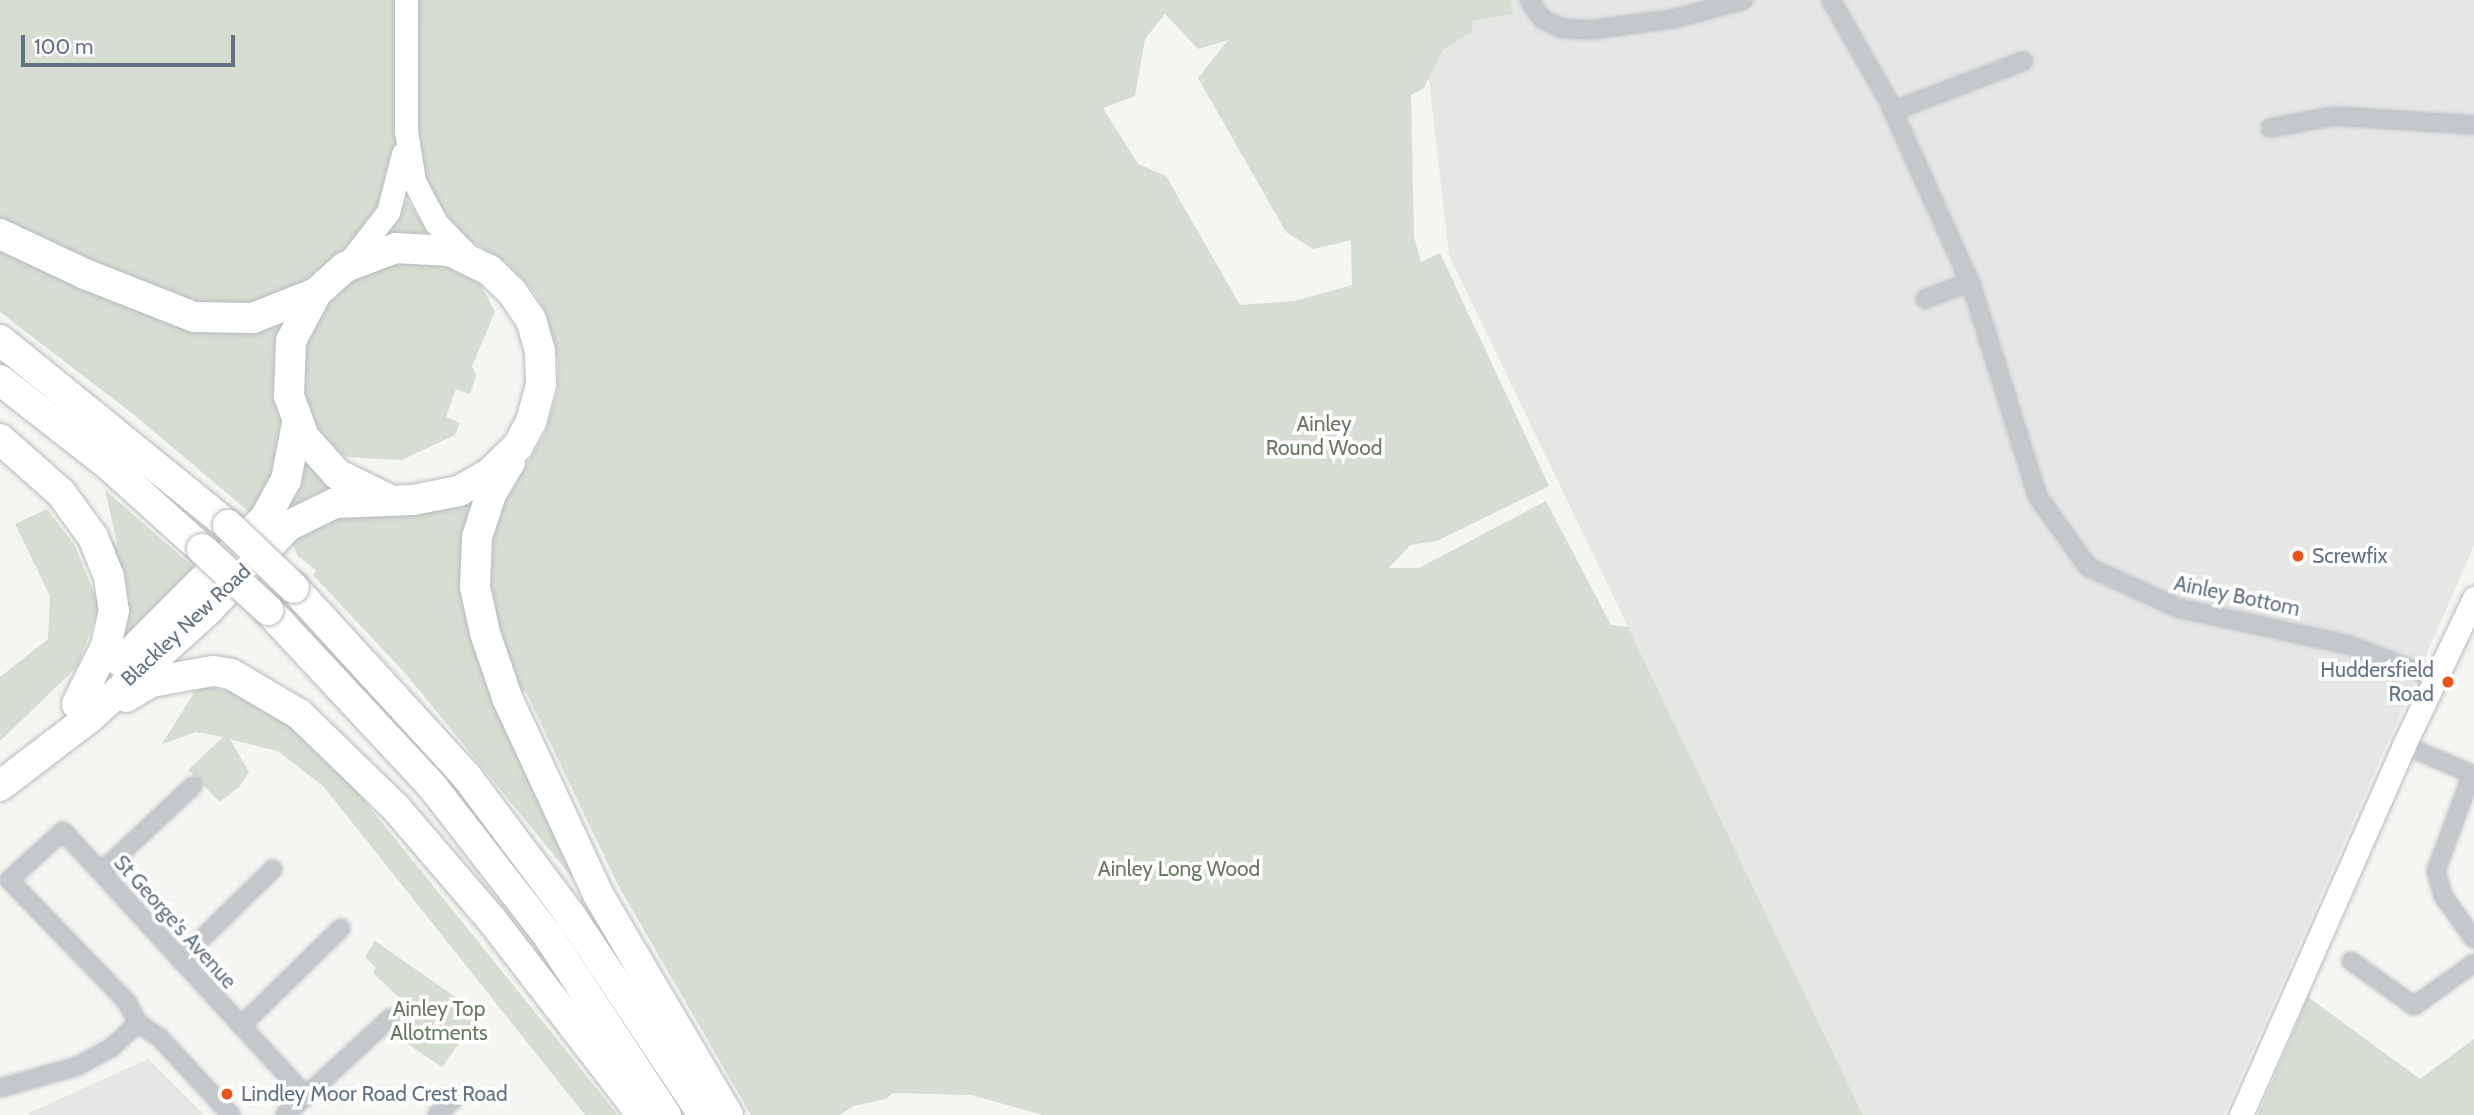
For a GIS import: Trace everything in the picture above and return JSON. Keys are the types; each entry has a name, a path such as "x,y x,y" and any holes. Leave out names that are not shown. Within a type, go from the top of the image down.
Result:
{"highway":[{"path":"0,234 107,284 194,317 253,318 317,292"},
{"name":"Blackley New Road","path":"0,786 83,711 209,609 285,529 335,503 386,498 413,500 459,491 490,472 518,446 540,395 537,340 531,320 512,292 470,258 439,248 407,247 385,250 345,267 317,292 302,316 289,350 289,396 297,424 329,468 386,498"},
{"path":"0,340 228,525 294,588 467,777 571,916 703,1115"},
{"path":"0,380 110,466 268,610 432,786 547,934 666,1115"},
{"name":"Blackley New Road","path":"0,765 83,711 265,518 286,480 297,424"},
{"path":"0,439 61,493 93,537 109,578 114,611 106,646 83,711"},
{"path":"518,446 491,494 477,537 475,587 485,634 508,700 599,897 728,1115"},
{"path":"83,711 151,682 194,671 231,674 299,714 395,807 492,920 642,1115"}],"street":[{"path":"345,267 388,212 406,131 406,0"},
{"path":"1529,0 1542,19 1561,28 1589,30 1673,19 1744,0"},
{"name":"Ainley Bottom","path":"1831,0 1893,111 1970,282 2038,497 2088,566 2178,608 2349,645 2436,679"},
{"path":"1893,111 2024,61"},
{"path":"2270,128 2334,116 2474,125"},
{"path":"406,131 422,201 436,223 470,258"},
{"path":"1925,299 1970,282"},
{"path":"2241,1115 2404,745 2474,598"},
{"path":"2404,745 2472,774 2436,871 2443,896 2474,939"},
{"path":"101,872 193,786"},
{"name":"St George's Avenue","path":"138,1023 127,1002 9,880 64,831 305,1095"},
{"path":"180,960 274,869"},
{"path":"241,1026 341,928"},
{"path":"2351,961 2414,1006 2474,963"},
{"path":"285,1115 390,1018"},
{"path":"0,1088 78,1066 111,1048 138,1023 160,1038 231,1115"},
{"path":"437,1115 452,1101"}],"shaded area":[{"path":"1420,0 2474,0 2474,546 2224,1115 1863,1115 1449,255"},
{"path":"148,1059 204,1115 29,1115 29,1113"}],"green space":[{"path":"0,0 397,0 398,142 394,186 345,254 278,302 212,312 82,257 0,218"},
{"path":"418,0 1511,0 1513,14 1473,21 1471,32 1443,50 1424,88 1411,95 1414,237 1421,262 1440,253 1549,486 1437,541 1410,545 1389,568 1419,568 1546,501 1611,625 1628,627 1863,1115 1043,1115 971,1095 893,1093 886,1099 854,1106 839,1115 751,1115 618,885 526,692 519,691 494,633 484,538 545,433 558,389 558,360 546,314 534,292 507,263 460,234 425,184 419,158","holes":["1165,14 1198,49 1228,40 1198,78 1286,232 1313,249 1351,240 1352,285 1295,301 1240,305 1166,176 1138,164 1103,108 1135,96 1145,39"]},
{"path":"406,200 408,201 431,236 386,237"},
{"path":"0,248 87,289 288,316 277,476 254,516 133,414 0,312"},
{"path":"438,258 479,281 495,312 472,366 476,376 470,394 456,389 446,417 460,423 455,435 402,460 345,457 311,428 301,398 305,335 336,289 386,261"},
{"path":"300,454 341,489 272,521"},
{"path":"105,490 200,573 111,649 75,491 118,547"},
{"path":"476,497 468,535 576,872 571,876 405,673 313,575 316,570 298,556 289,537 321,517"},
{"path":"47,509 74,544 100,607 77,667 0,741 0,677 48,639 50,596 15,524"},
{"path":"199,685 240,694 288,718 321,747 618,1115 585,1115 324,787 278,751 230,739 249,772 240,786 220,802 188,770 223,737 196,732 162,744"},
{"name":"Ainley Top Allotments","path":"375,941 480,1014 442,1067 400,1039 411,1023 406,1017 411,1009 373,973 376,968 365,957"},
{"path":"2308,997 2420,1079 2474,1039 2474,1115 2258,1115"}],"place":[{"name":"Screwfix","path":"2298,556"},
{"name":"Huddersfield Road","path":"2448,682"},
{"name":"Lindley Moor Road Crest Road","path":"227,1094"}],"park label":[{"name":"Ainley Round Wood","path":"1324,436"},
{"name":"Ainley Long Wood","path":"1179,869"}]}
